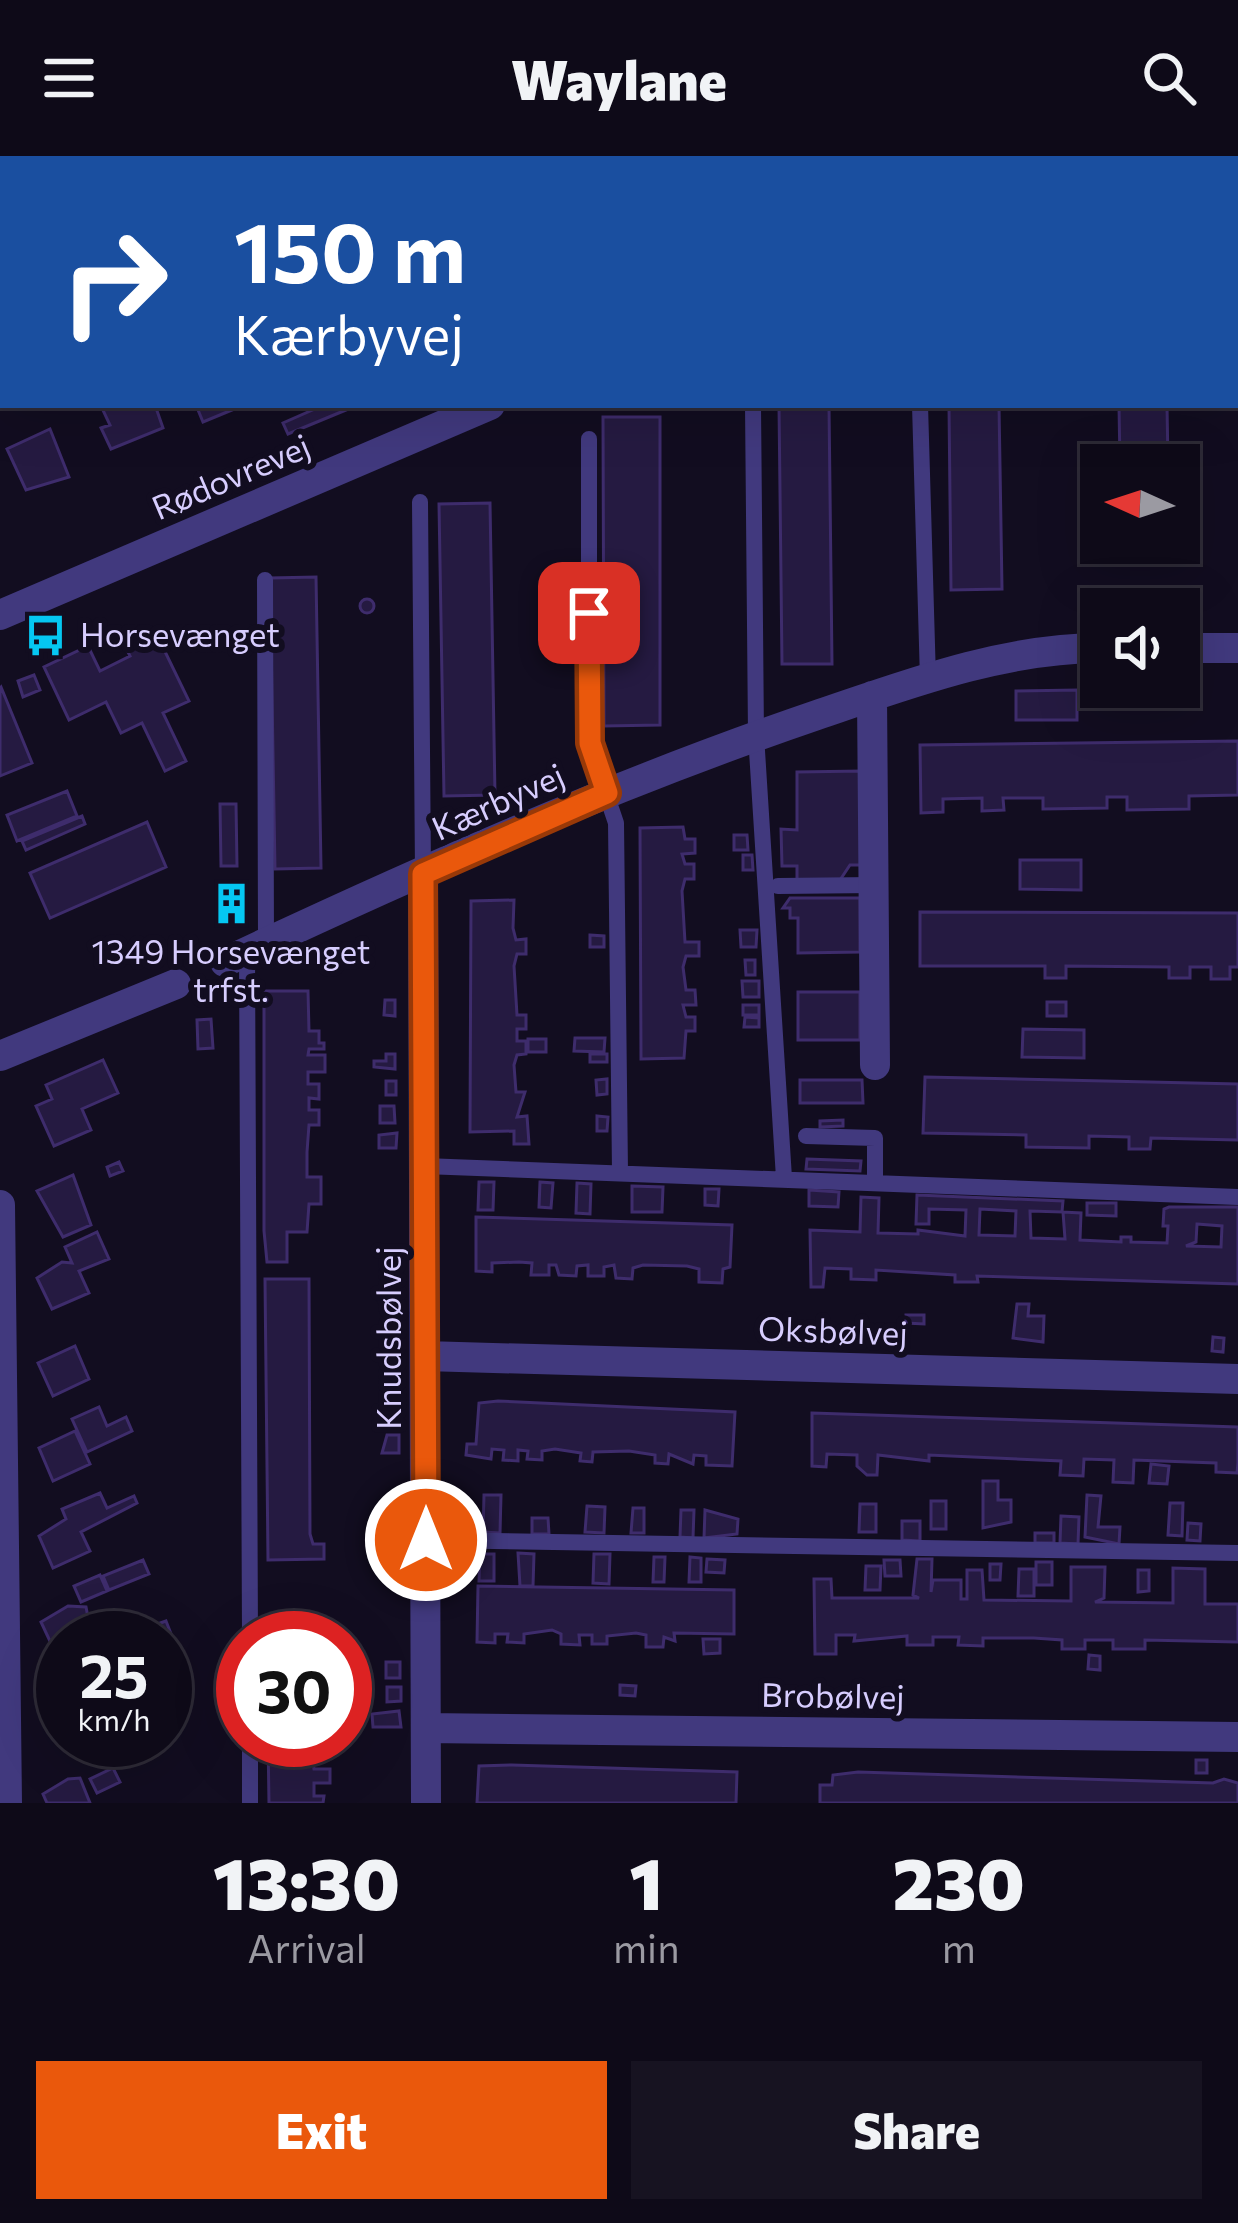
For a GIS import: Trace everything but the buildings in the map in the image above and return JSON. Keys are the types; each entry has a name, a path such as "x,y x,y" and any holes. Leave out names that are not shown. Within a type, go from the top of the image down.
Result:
{"street":[{"name":"Rødovrevej","path":"0,615 483,408"},
{"path":"1200,648 1238,647"},
{"name":"Kærbyvej","path":"246,952 607,793 756,735 928,679 1009,658 1080,650"},
{"path":"872,696 875,1065"},
{"name":"Knudsbølvej","path":"423,874 426,1803"},
{"path":"0,1056 176,984"},
{"path":"0,1205 8,1803"},
{"name":"Oksbølvej","path":"425,1356 1238,1378"},
{"name":"Brobølvej","path":"426,1728 1238,1737"}],"lane":[{"path":"753,408 756,735 784,1178"},
{"path":"920,408 928,679"},
{"path":"589,439 590,743 616,823 620,1172"},
{"path":"420,502 423,874"},
{"path":"250,1611 246,952 265,580"},
{"path":"778,886 875,885"},
{"path":"806,1136 875,1138 875,1182"},
{"path":"424,1166 1238,1197"},
{"path":"426,1540 1238,1553"},
{"path":"250,1767 250,1803"}],"place":[{"name":"Horsevænget","path":"46,635"},
{"name":"1349 Horsevænget trfst.","path":"231,904"}],"route":[{"path":"426,1540 423,874 607,793 590,743 589,613"}]}
